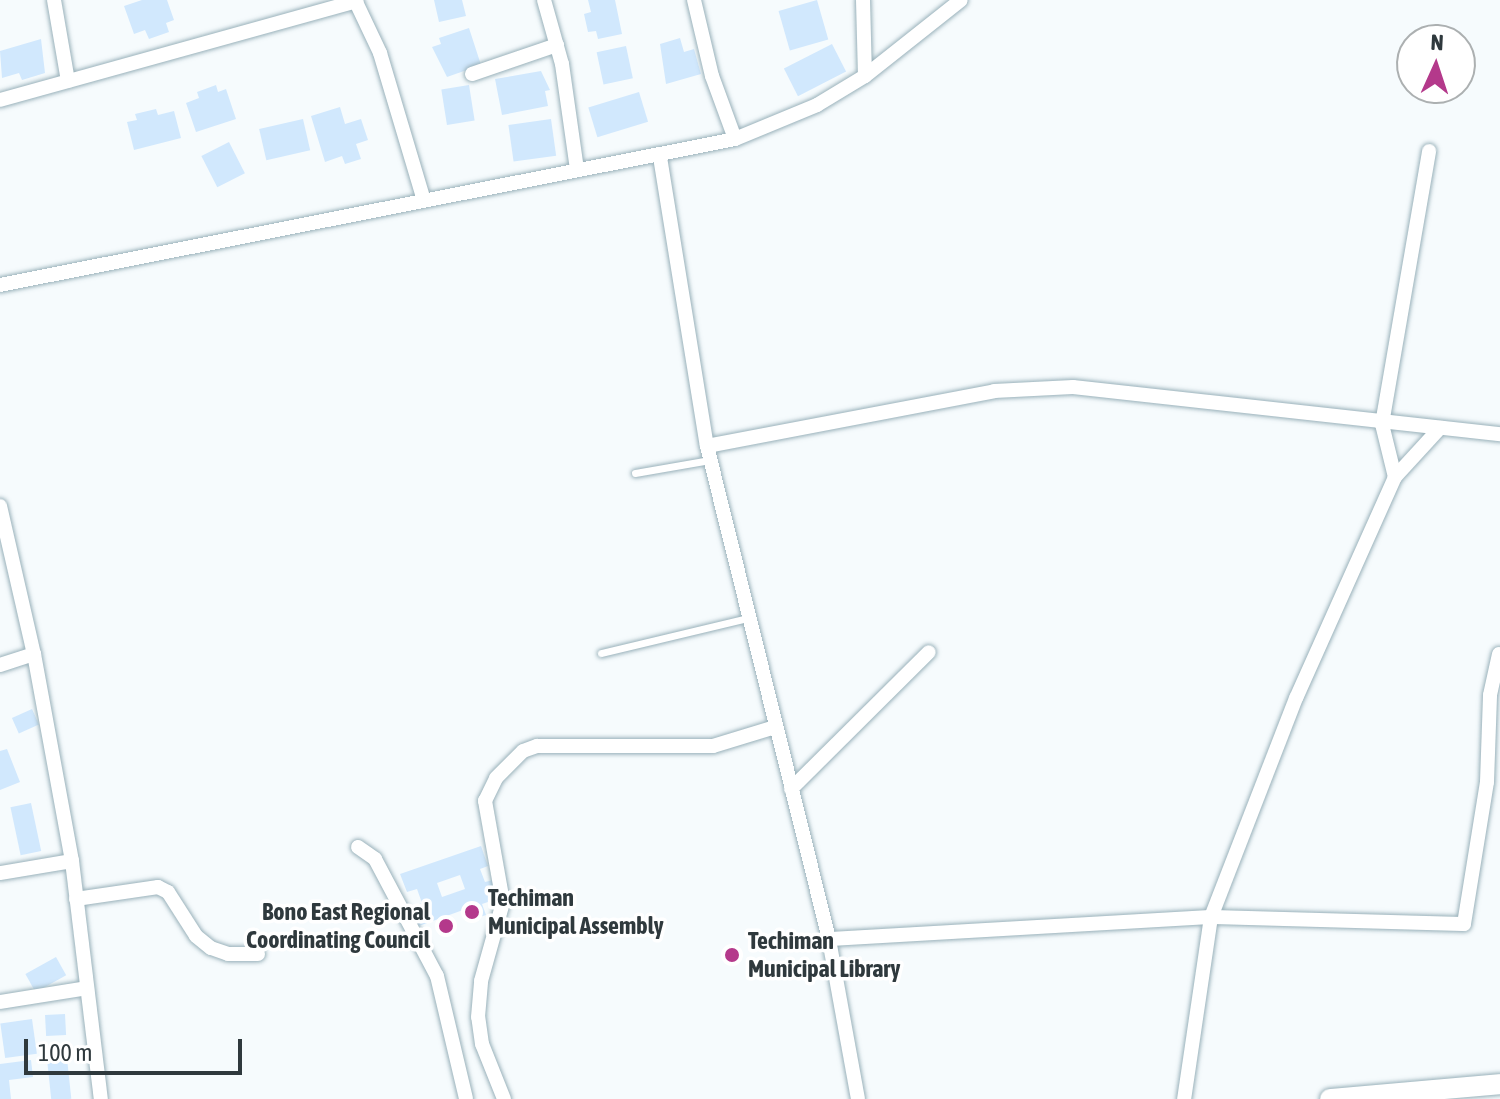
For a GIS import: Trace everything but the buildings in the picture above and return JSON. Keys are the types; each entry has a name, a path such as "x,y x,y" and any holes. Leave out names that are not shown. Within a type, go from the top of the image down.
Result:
{"main road":[{"path":"1330,1099 1500,1084"}],"street":[{"path":"54,0 68,81"},
{"path":"544,0 557,45 577,170"},
{"path":"694,0 712,76 735,139"},
{"path":"863,0 865,76"},
{"path":"0,285 423,197 660,157 735,139 817,105 865,76 961,0"},
{"path":"0,100 355,1 395,98 423,197"},
{"path":"472,74 557,45"},
{"path":"1395,477 1382,424 1429,151"},
{"path":"660,157 708,453 829,939 858,1099"},
{"path":"708,453 994,391 1073,387 1382,424 1500,434"},
{"path":"1184,1099 1211,917 1296,698 1395,477 1440,428"},
{"path":"1,514 34,654 72,861 101,1099"},
{"path":"791,789 929,652"},
{"path":"0,665 34,654"},
{"path":"829,939 1211,917 1464,924 1487,782 1490,695 1499,654"},
{"path":"504,1099 482,1044 478,1017 481,981 503,902 485,801 496,778 523,751 537,746 713,746 775,727"},
{"path":"358,847 375,859 437,976 466,1099"},
{"path":"0,873 72,861"},
{"path":"76,899 158,887 168,892 196,936 211,948 228,954 258,954"},
{"path":"0,1002 87,988"}],"lane":[{"path":"635,473 708,453"},
{"path":"601,653 748,618"}],"place":[{"name":"Techiman Municipal Assembly","path":"472,912"},
{"name":"Bono East Regional Coordinating Council","path":"446,926"},
{"name":"Techiman Municipal Library","path":"732,955"}]}
